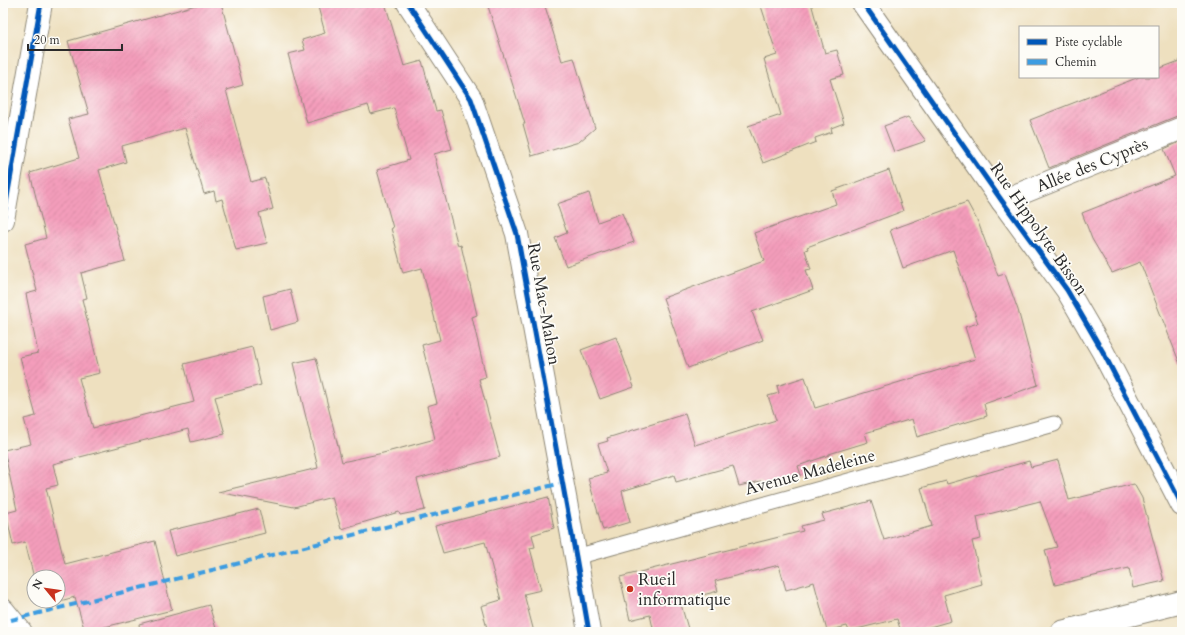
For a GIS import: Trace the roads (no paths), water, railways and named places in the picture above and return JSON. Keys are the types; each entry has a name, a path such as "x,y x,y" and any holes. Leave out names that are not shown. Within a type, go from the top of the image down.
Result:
{"street":[{"path":"3,220 41,3"},
{"name":"Rue Mac-Mahon","path":"408,3 471,99 516,234 589,632"},
{"name":"Rue Hippolyte Bisson","path":"863,3 1002,201 1067,290 1103,352 1182,505"},
{"name":"Allée des Cyprès","path":"1002,201 1182,128"},
{"path":"1062,632 1182,602"},
{"path":"3,610 21,632"}],"lane":[{"name":"Avenue Madeleine","path":"576,556 1054,424"}],"place":[{"name":"Rueil informatique","path":"630,589"}]}
